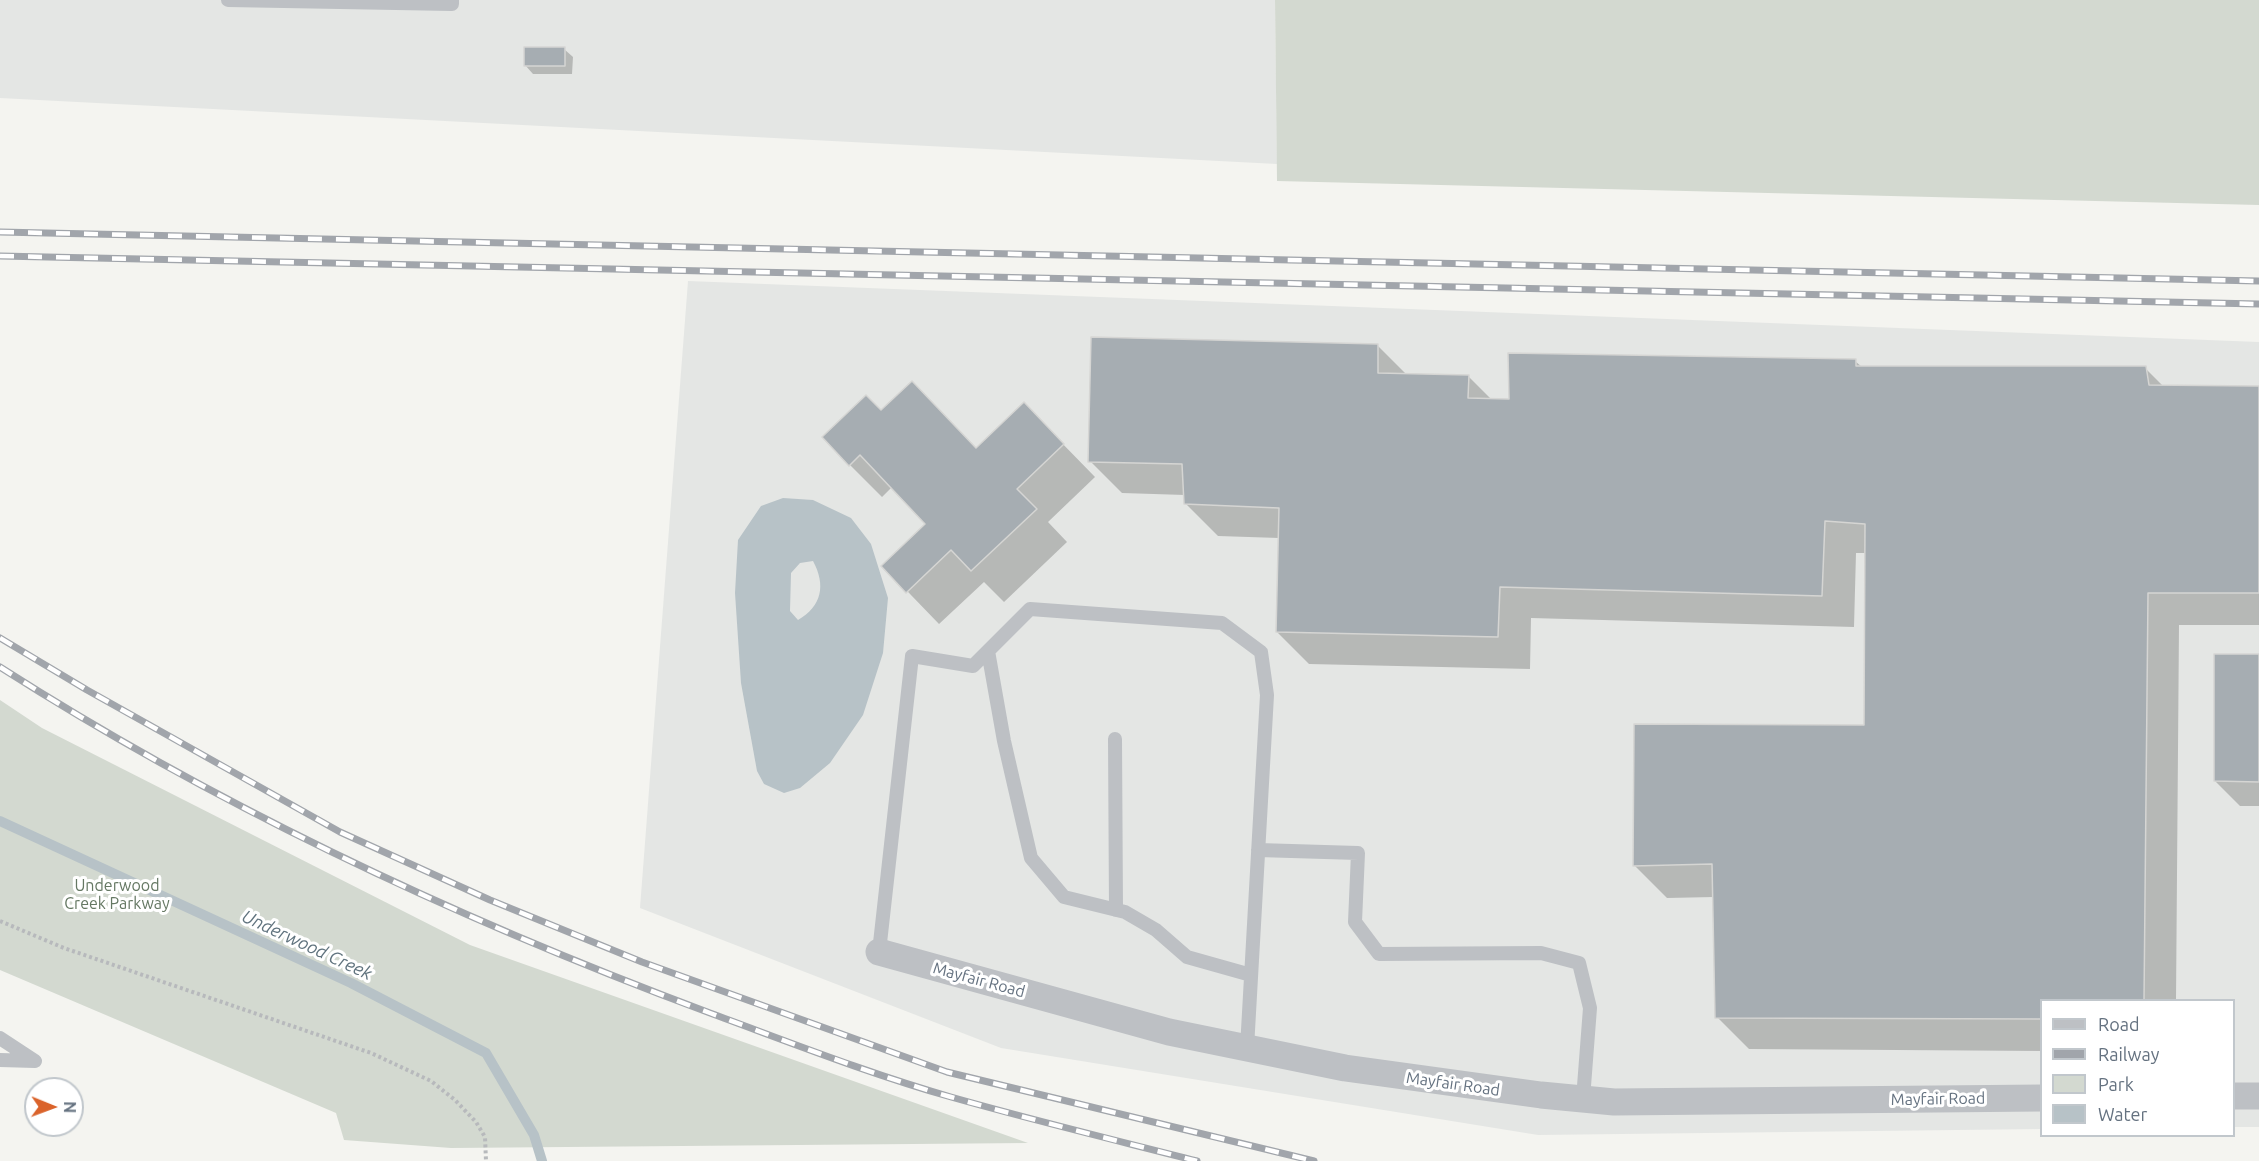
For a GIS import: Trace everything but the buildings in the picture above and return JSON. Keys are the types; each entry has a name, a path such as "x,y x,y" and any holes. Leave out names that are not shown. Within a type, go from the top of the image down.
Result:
{"street":[{"name":"Mayfair Road","path":"879,952 1169,1032 1345,1068 1399,1076 1614,1102 2040,1098"},
{"path":"2235,1096 2259,1096"}],"lane":[{"path":"228,0 452,4 452,0"},
{"path":"879,952 912,656 973,666 1030,609 1222,623 1261,652 1267,695 1247,1048"},
{"path":"988,651 1004,741 1031,858 1064,897 1125,912 1156,930 1187,957 1251,975"},
{"path":"1115,739 1116,910"},
{"path":"1258,850 1358,853 1355,922 1379,954 1541,953 1579,963 1590,1008 1583,1099"},
{"path":"0,1038 35,1061 0,1060"}],"path":[{"path":"0,921 64,948 371,1053 431,1081 455,1100 476,1122 485,1137 486,1161"}],"shaded area":[{"path":"0,0 1275,0 1277,164 0,98"},
{"path":"688,281 2259,342 2259,1127 2235,1127 2235,999 2040,999 2040,1129 1538,1135 1001,1048 640,908"}],"green space":[{"path":"1275,0 2259,0 2259,205 1277,181"},
{"name":"Underwood Creek Parkway","path":"0,700 42,728 470,945 1028,1143 451,1148 344,1140 336,1113 0,970"}],"water":[{"path":"783,498 813,500 851,518 871,544 888,598 883,653 863,715 830,763 800,788 784,793 764,784 757,771 741,683 735,593 738,540 761,506","holes":["813,561 820,578 817,602 798,620 790,611 791,573 800,563"]}],"waterway":[{"name":"Underwood Creek","path":"0,821 351,983 486,1053 534,1135 542,1161"}],"railway":[{"path":"0,232 2259,281"},
{"path":"0,256 2259,304"},
{"path":"0,638 87,690 340,832 490,900 642,962 947,1072 1314,1161"},
{"path":"0,667 84,719 257,815 435,901 618,978 830,1057 921,1088 1197,1161"}]}
